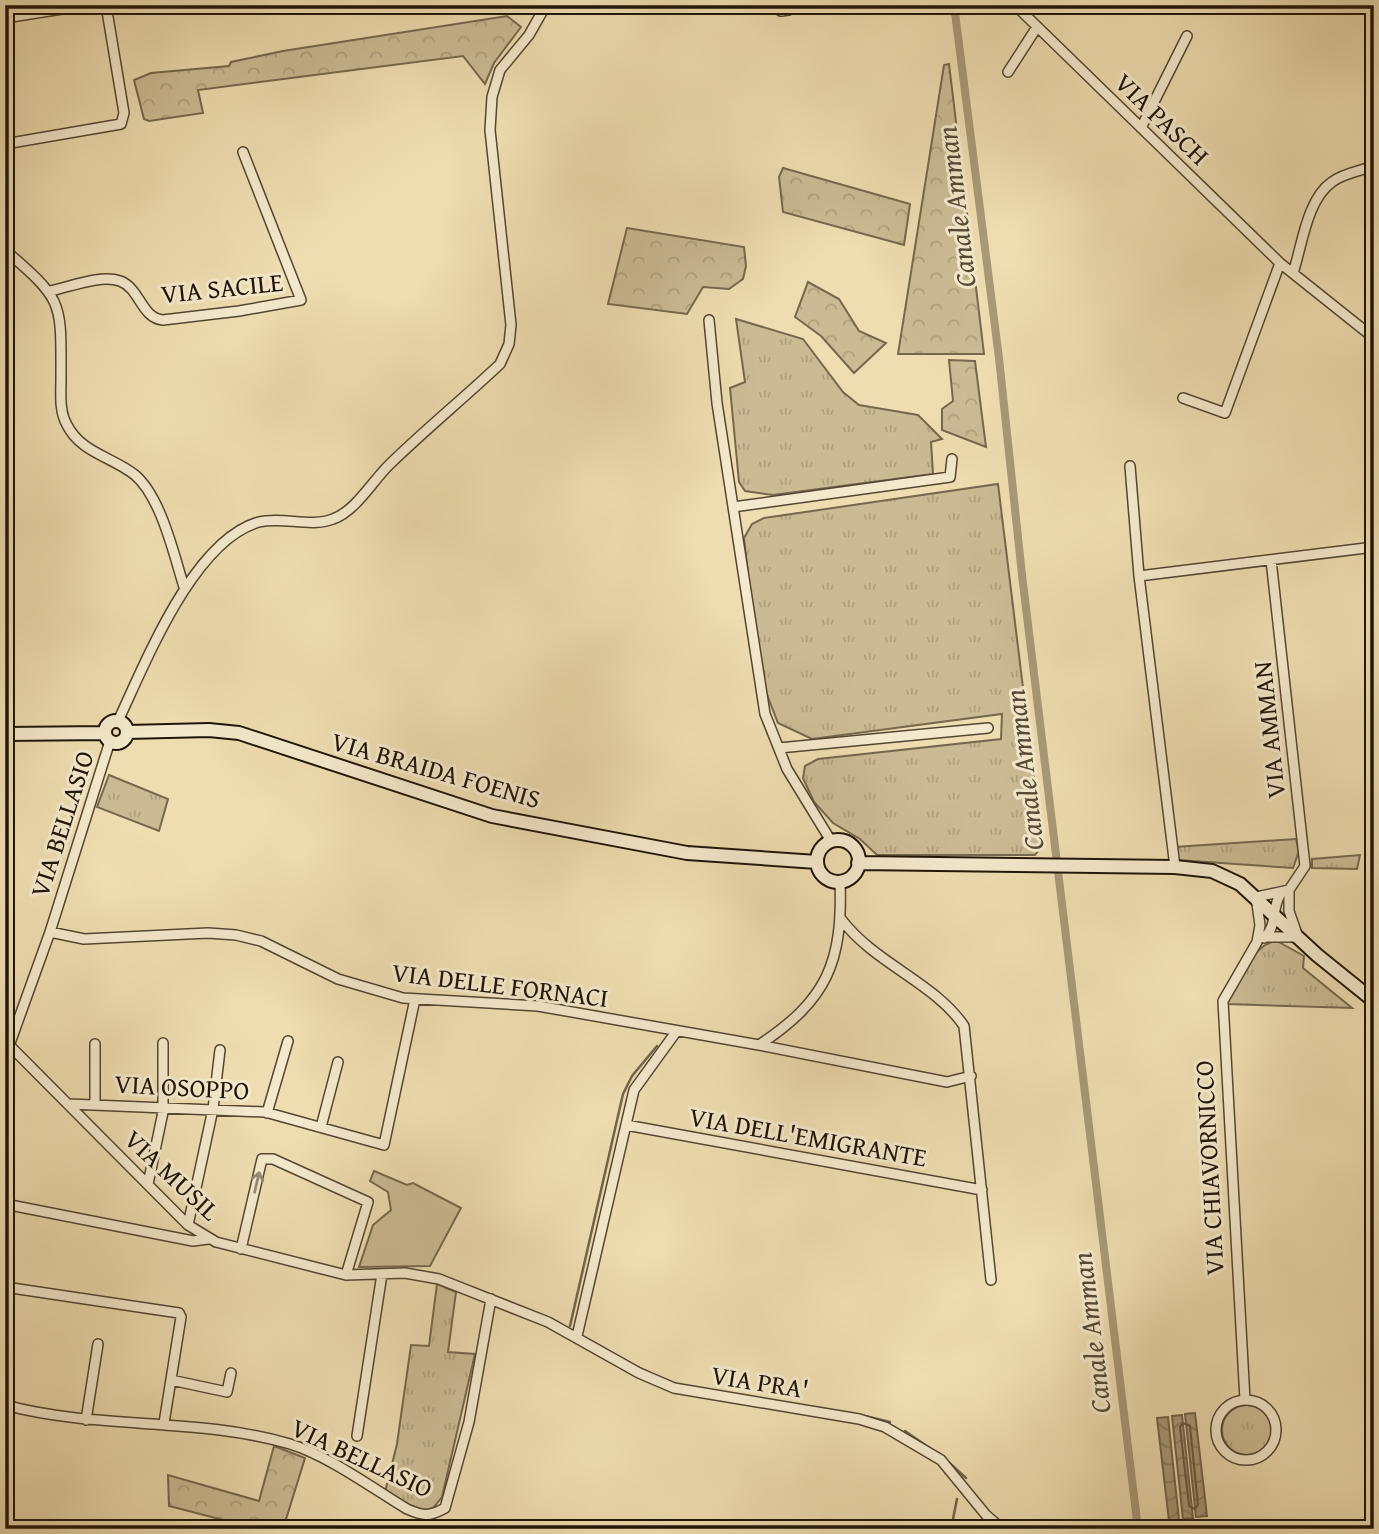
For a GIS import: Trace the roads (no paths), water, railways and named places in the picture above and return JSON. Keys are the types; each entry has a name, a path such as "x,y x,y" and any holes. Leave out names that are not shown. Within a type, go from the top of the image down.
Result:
{"street":[{"path":"5,18 87,5"},
{"path":"5,144 121,124 124,113 106,5"},
{"path":"5,734 108,737 122,742 123,727 184,587 221,547 258,522 334,519 349,508 388,465 500,364 509,344 511,326 490,130 492,97 500,70 529,35 546,5"},
{"path":"771,5 780,11 789,10 792,5"},
{"name":"VIA PASCH","path":"1015,5 1280,263 1374,338"},
{"path":"1009,72 1037,27"},
{"path":"1141,128 1187,36"},
{"name":"VIA SACILE","path":"50,291 109,279 119,280 129,285 150,315 163,320 239,312 300,300 243,152"},
{"path":"1293,273 1313,208 1325,187 1334,180 1374,166"},
{"path":"5,250 50,291 57,304 61,323 61,405 67,426 95,453 140,481 160,516 184,587"},
{"path":"1183,398 1225,413 1280,263"},
{"path":"709,320 733,507 765,714 787,769 831,841"},
{"path":"733,507 950,477 952,459"},
{"path":"1130,466 1139,576 1175,867"},
{"path":"1139,576 1374,548"},
{"name":"VIA AMMAN","path":"1271,560 1306,866 1289,890 1290,918 1298,937"},
{"path":"108,737 108,725 123,727"},
{"name":"VIA BRAIDA FOENIS","path":"123,727 239,733 492,816 687,853 817,862"},
{"path":"779,748 988,728"},
{"name":"VIA BELLASIO","path":"5,1057 9,1039 50,932 108,737"},
{"path":"831,841 850,844 856,852 858,863 852,876 840,881 822,875 817,862 820,850 831,841"},
{"path":"858,863 1175,867 1222,875 1256,897 1298,937 1374,1001"},
{"path":"759,1045 792,1024 827,981 841,919 840,881"},
{"path":"1256,897 1280,895 1289,890"},
{"path":"1276,916 1274,905 1280,895"},
{"name":"VIA CHIAVORNICCO","path":"1245,1401 1223,1001 1226,991 1256,942 1260,925 1256,897"},
{"path":"1267,937 1276,916 1288,902"},
{"path":"1260,925 1276,916"},
{"path":"841,919 857,941 952,1009 964,1026 991,1280"},
{"name":"VIA DELLE FORNACI","path":"50,932 84,939 208,933 236,935 261,940 338,979 415,999 538,1006 947,1082 971,1076"},
{"path":"1256,942 1267,937 1298,937"},
{"name":"VIA OSOPPO","path":"69,1104 267,1113 384,1145 415,999"},
{"path":"577,1336 634,1090 676,1032"},
{"name":"VIA MUSIL","path":"9,1039 188,1225 208,1239 346,1275 425,1275 491,1299"},
{"name":"VIA OSOPPO","path":"267,1113 288,1041"},
{"path":"148,1184 163,1107 163,1043"},
{"name":"VIA OSOPPO","path":"95,1044 95,1105"},
{"path":"188,1225 214,1109 220,1049"},
{"path":"321,1127 338,1062"},
{"name":"VIA DELL'EMIGRANTE","path":"626,1125 982,1190"},
{"path":"241,1248 262,1159 273,1159 368,1202 346,1275"},
{"path":"5,1204 193,1241 208,1239"},
{"path":"357,1436 382,1274"},
{"path":"5,1287 179,1313 181,1317 164,1423"},
{"name":"VIA BELLASIO","path":"5,1405 86,1420 164,1423 294,1446 407,1509 423,1516 432,1515 445,1508 462,1447 491,1299"},
{"name":"VIA PRA'","path":"491,1299 577,1336 639,1373 674,1388 871,1421 894,1431 941,1460 980,1508 1002,1529"},
{"path":"86,1420 98,1344"},
{"path":"172,1380 227,1392 231,1373"},
{"path":"1245,1401 1266,1408 1276,1427 1269,1450 1248,1460 1227,1453 1219,1442 1216,1431 1226,1409 1245,1401"},
{"path":"1372,1529 1374,1521"}],"water":[{"path":"1195,1413 1207,1516 1196,1517 1185,1414"},
{"path":"1182,1415 1193,1518 1183,1519 1172,1416"},
{"path":"1168,1417 1179,1520 1169,1521 1157,1418"}],"waterway":[{"name":"Canale Amman","path":"954,5 999,358 1022,575 1138,1529"},
{"path":"1225,5 1260,13 1289,5"},
{"path":"570,1326 623,1094 632,1076 657,1046"},
{"path":"595,1343 610,1352"},
{"path":"631,1364 650,1373"},
{"path":"666,1380 679,1385"},
{"path":"865,1416 890,1422"},
{"path":"905,1431 934,1451"},
{"path":"945,1459 966,1478"},
{"path":"951,1529 957,1499"}]}
